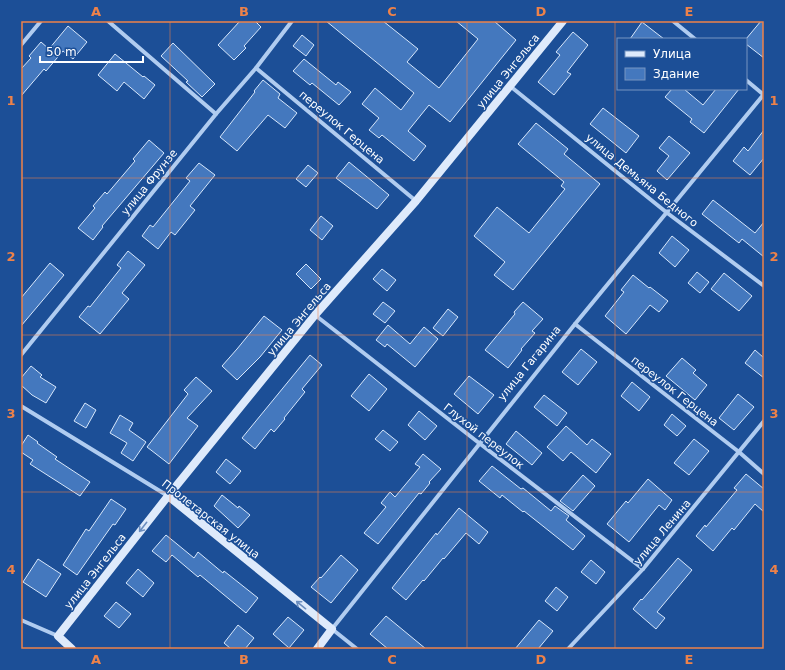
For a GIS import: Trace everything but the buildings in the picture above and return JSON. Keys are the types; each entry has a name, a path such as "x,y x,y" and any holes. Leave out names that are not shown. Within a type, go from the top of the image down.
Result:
{"main road":[{"name":"улица Энгельса","path":"58,636 168,496 315,315 416,201 563,21"},
{"name":"Пролетарская улица","path":"168,496 332,629"},
{"name":"улица Гагарина","path":"317,649 332,629"},
{"path":"58,636 72,649"}],"street":[{"path":"21,45 40,21"},
{"path":"108,21 216,114"},
{"name":"улица Фрунзе","path":"21,354 216,114 256,68 292,21"},
{"path":"673,21 694,38"},
{"name":"переулок Герцена","path":"256,68 416,201"},
{"path":"747,81 764,95"},
{"name":"улица Демьяна Бедного","path":"510,86 666,212 764,286"},
{"name":"улица Гагарина","path":"332,629 575,324 764,95"},
{"name":"Глухой переулок","path":"315,315 643,569"},
{"name":"переулок Герцена","path":"575,324 764,474"},
{"name":"Пролетарская улица","path":"21,406 168,496"},
{"name":"улица Ленина","path":"568,649 643,569 764,421"},
{"path":"21,620 58,636"},
{"name":"Пролетарская улица","path":"332,629 357,649"}]}
